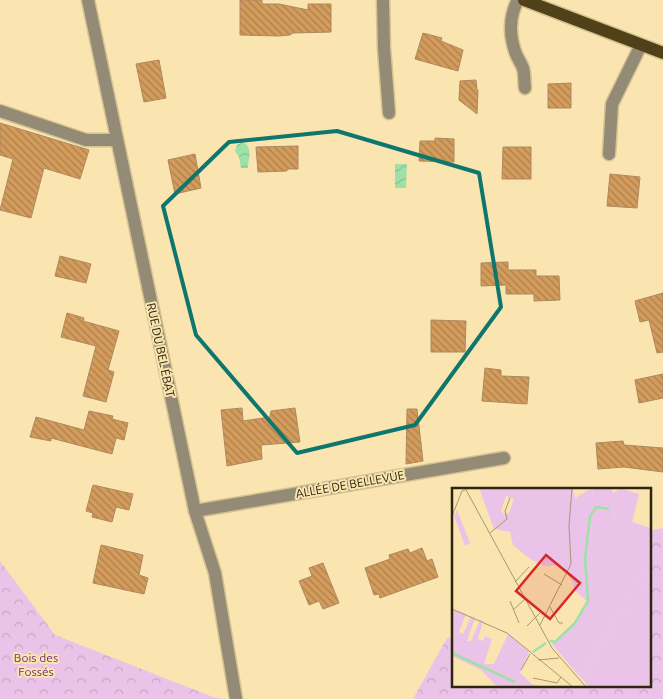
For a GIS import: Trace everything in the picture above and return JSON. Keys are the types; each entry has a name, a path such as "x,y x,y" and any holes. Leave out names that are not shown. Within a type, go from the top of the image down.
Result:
{"main road":[{"path":"524,0 663,53"}],"street":[{"name":"RUE DU BEL ÉBAT","path":"88,0 195,510 215,573 236,699"},
{"path":"383,0 384,48 389,113"},
{"path":"518,0 511,19 512,38 522,67 525,88"},
{"path":"609,154 612,104 641,45"},
{"path":"0,111 86,140 117,140"},
{"name":"ALLÉE DE BELLEVUE","path":"195,510 504,458"}],"highlighted area":[{"path":"337,131 479,173 501,307 415,425 297,453 196,335 163,206 229,142"}],"green space":[{"path":"663,528 663,699 413,699 447,638 452,637 452,686 650,686 650,531"},
{"name":"Bois des Fossés","path":"0,561 55,635 213,697 223,699 0,699"}],"water":[{"path":"242,142 246,144 249,150 248,168 241,168 239,157 235,151 237,145"},
{"path":"395,164 407,164 406,188 395,188"}],"building":[{"path":"240,0 262,0 262,4 279,4 308,10 308,4 331,4 331,32 293,33 278,36 240,35"},
{"path":"423,33 442,38 441,41 463,50 458,71 415,59"},
{"path":"159,60 166,98 144,102 136,64"},
{"path":"476,80 478,90 477,114 459,100 460,81"},
{"path":"571,83 571,108 548,108 548,84"},
{"path":"0,123 89,150 80,179 44,168 31,218 0,210 13,159 0,155"},
{"path":"435,138 454,139 454,162 419,161 420,141 435,141"},
{"path":"298,146 298,169 258,172 256,147"},
{"path":"503,147 531,147 531,179 502,179"},
{"path":"195,154 201,188 175,194 168,160"},
{"path":"610,174 640,177 637,208 607,206"},
{"path":"60,256 91,264 86,283 55,276"},
{"path":"508,262 508,270 536,270 536,276 559,276 560,300 534,301 534,294 506,294 506,285 481,286 481,263"},
{"path":"663,293 663,352 657,353 649,320 640,322 635,301"},
{"path":"67,313 84,318 83,321 119,331 108,370 114,372 106,402 83,396 96,346 61,337"},
{"path":"431,320 466,321 465,352 431,352"},
{"path":"485,368 501,370 501,376 529,377 527,404 482,401"},
{"path":"663,374 663,398 639,403 635,380"},
{"path":"242,408 243,421 270,417 271,411 295,408 300,442 261,445 262,459 227,466 221,410"},
{"path":"407,409 417,409 423,461 406,464"},
{"path":"89,411 113,416 112,419 128,423 124,440 116,438 112,454 51,438 51,441 30,437 36,417 84,430"},
{"path":"623,441 624,445 663,448 663,472 624,467 598,469 596,443"},
{"path":"93,485 133,494 129,510 116,507 112,522 92,517 93,513 86,511"},
{"path":"101,545 143,555 139,575 148,578 144,594 93,583"},
{"path":"422,548 427,561 432,559 438,577 380,598 379,594 374,595 365,568 390,559 389,555 408,549 410,553"},
{"path":"323,563 339,603 323,609 319,601 309,605 299,581 312,576 309,568"}]}
